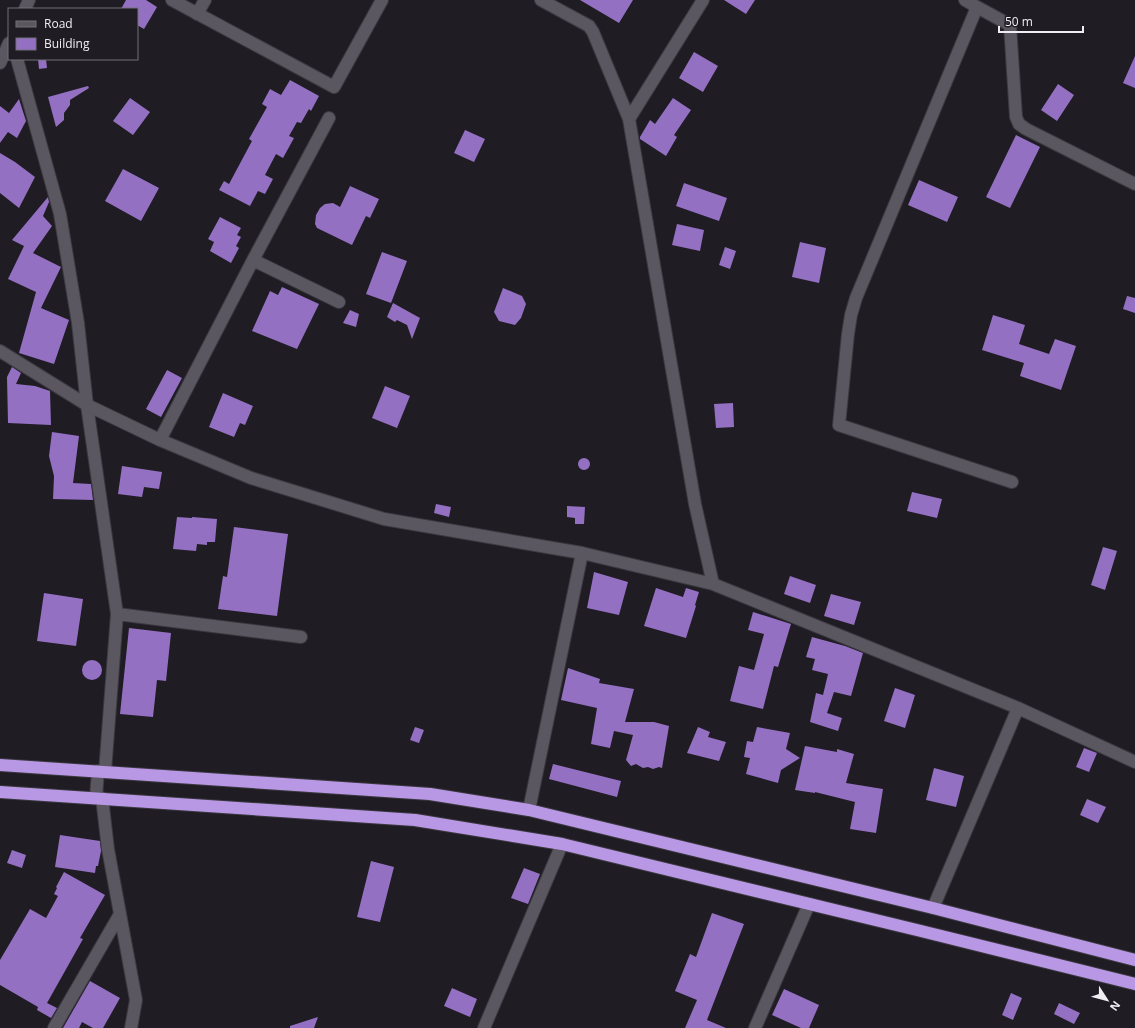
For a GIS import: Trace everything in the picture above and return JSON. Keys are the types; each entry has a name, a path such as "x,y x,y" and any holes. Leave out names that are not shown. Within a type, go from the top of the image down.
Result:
{"highway":[{"path":"0,765 430,794 529,810 933,908 1135,960"},
{"path":"0,792 415,820 562,844 1135,984"}],"street":[{"path":"172,0 334,87 382,0"},
{"path":"197,14 205,0"},
{"path":"541,0 589,26 593,32 629,119 695,504 713,584"},
{"path":"629,119 703,0"},
{"path":"965,0 1010,25 1016,117 1019,124 1026,129 1135,184"},
{"path":"977,7 856,298 848,334 839,425 1012,482"},
{"path":"0,63 8,45"},
{"path":"17,60 60,214 78,323 87,405 117,614 99,798 136,1000 131,1028"},
{"path":"160,440 253,260 329,118"},
{"path":"253,260 339,302"},
{"path":"0,351 87,405 160,440 251,478 384,519 582,553 713,584 1018,708 1135,762"},
{"path":"529,810 582,553"},
{"path":"117,614 302,637"},
{"path":"933,908 1018,708"},
{"path":"484,1028 562,844"},
{"path":"755,1028 809,904"},
{"path":"54,1028 120,914"}],"building":[{"path":"126,0 146,0 157,7 144,29 138,26 138,8 122,8"},
{"path":"580,0 633,0 619,23"},
{"path":"724,0 755,0 746,14"},
{"path":"694,52 718,66 703,92 679,78"},
{"path":"1135,56 1135,88 1123,83"},
{"path":"38,60 46,60 47,68 39,69"},
{"path":"290,80 319,96 311,111 309,109 301,123 297,122 289,136 294,138 283,158 276,154 265,175 273,179 265,194 258,191 250,206 219,190 224,181 229,184 252,141 249,139 267,107 262,104 270,89 281,95"},
{"path":"1058,84 1074,95 1057,121 1041,110"},
{"path":"88,86 89,88 70,100 70,105 64,113 64,120 56,127 48,97"},
{"path":"130,98 150,112 133,135 113,121"},
{"path":"673,98 691,110 674,135 677,137 666,156 640,139 640,137 650,120 655,124"},
{"path":"19,99 26,121 17,138 8,132 0,143 0,106 9,113"},
{"path":"465,130 485,139 474,162 454,153"},
{"path":"1016,135 1040,147 1010,208 986,197"},
{"path":"0,153 35,177 19,208 0,193"},
{"path":"123,169 159,188 141,221 105,201"},
{"path":"919,180 958,197 947,222 908,205"},
{"path":"684,183 727,198 719,221 676,206"},
{"path":"350,186 379,199 370,218 366,216 352,245 317,228 315,224 316,215 320,208 325,204 333,203 340,207"},
{"path":"48,197 49,202 43,216 52,226 33,253 61,267 41,308 69,320 54,364 19,353 36,292 8,279 24,246 12,240"},
{"path":"220,217 241,228 237,235 241,237 236,246 239,248 231,263 210,251 214,242 208,239"},
{"path":"677,224 704,230 700,251 672,245"},
{"path":"800,242 826,248 819,283 792,277"},
{"path":"725,247 736,251 730,269 719,265"},
{"path":"382,252 407,261 391,303 366,294"},
{"path":"282,287 319,304 297,349 252,331 270,291 278,295"},
{"path":"503,288 522,296 526,304 521,318 515,325 499,321 494,312"},
{"path":"1127,296 1135,298 1135,313 1123,309"},
{"path":"393,303 420,318 412,339 407,325 397,320 395,322 387,317"},
{"path":"350,310 359,314 356,327 343,323"},
{"path":"993,315 1025,325 1019,344 1049,354 1055,339 1076,346 1061,390 1020,376 1024,363 982,350"},
{"path":"12,367 21,373 16,384 35,386 50,391 51,425 8,423 7,377"},
{"path":"167,370 182,378 161,417 146,409"},
{"path":"385,386 410,396 397,428 372,418"},
{"path":"223,393 253,406 245,425 240,423 234,437 209,427"},
{"path":"733,403 734,427 716,428 714,404"},
{"path":"52,432 79,436 73,483 91,484 93,500 53,499 54,476 49,456"},
{"path":"584,458 588,460 590,464 588,468 584,470 580,468 578,464 580,460"},
{"path":"122,466 162,472 159,489 144,487 142,497 118,494"},
{"path":"912,492 942,499 937,518 907,511"},
{"path":"436,504 451,507 449,517 434,513"},
{"path":"567,506 585,507 584,524 575,524 575,518 567,517"},
{"path":"177,517 217,519 215,542 207,542 207,545 197,544 196,551 173,549"},
{"path":"234,527 288,534 277,616 218,609 223,576 227,577"},
{"path":"1103,547 1117,551 1105,590 1091,585"},
{"path":"594,572 628,582 619,615 587,608"},
{"path":"790,576 816,585 810,603 784,594"},
{"path":"656,588 683,597 686,588 699,592 686,638 644,626"},
{"path":"44,593 83,599 76,646 37,641"},
{"path":"831,594 861,602 854,625 824,616"},
{"path":"753,612 791,624 778,667 774,666 763,709 730,701 739,666 754,670 764,634 748,630"},
{"path":"129,628 171,633 166,681 157,680 153,717 120,714"},
{"path":"812,637 845,646 863,653 851,696 834,692 827,713 842,718 838,731 810,722 816,693 823,695 828,674 812,670 815,659 806,657"},
{"path":"92,660 99,663 102,670 99,677 92,680 85,677 82,670 85,663"},
{"path":"568,668 600,679 599,683 634,689 625,722 654,722 669,726 662,768 643,768 636,764 631,766 626,760 633,735 614,731 610,748 591,744 597,708 561,700"},
{"path":"895,688 915,695 905,728 884,721"},
{"path":"415,727 424,730 419,743 410,740"},
{"path":"698,727 710,732 708,737 726,742 719,761 687,753"},
{"path":"757,727 790,733 786,749 800,758 781,770 778,783 746,774 750,758 744,757 747,741 753,742"},
{"path":"805,746 837,752 837,749 854,754 846,783 883,789 876,833 850,829 855,802 815,792 795,790"},
{"path":"1084,748 1097,753 1089,772 1076,767"},
{"path":"553,764 621,781 617,797 549,779"},
{"path":"934,768 964,776 956,807 926,800"},
{"path":"1087,799 1106,807 1098,823 1080,815"},
{"path":"60,835 100,841 101,851 95,873 55,867"},
{"path":"12,850 26,855 22,868 7,863"},
{"path":"371,861 394,867 380,922 357,917"},
{"path":"524,868 540,874 528,904 511,898"},
{"path":"64,872 105,895 80,938 83,939 47,1003 57,1008 51,1018 37,1010 38,1007 0,985 0,960 30,909 46,918 58,896 54,894"},
{"path":"712,913 744,924 707,1020 726,1028 685,1028 697,1000 675,991 690,954 696,957"},
{"path":"90,981 120,998 103,1028 93,1028 82,1022 79,1028 63,1028"},
{"path":"452,988 477,999 470,1017 444,1006"},
{"path":"784,989 819,1005 809,1028 801,1028 772,1015"},
{"path":"1011,993 1022,998 1013,1020 1002,1015"},
{"path":"1059,1003 1080,1013 1074,1024 1054,1014"},
{"path":"318,1017 314,1028 290,1028 290,1026"}]}
